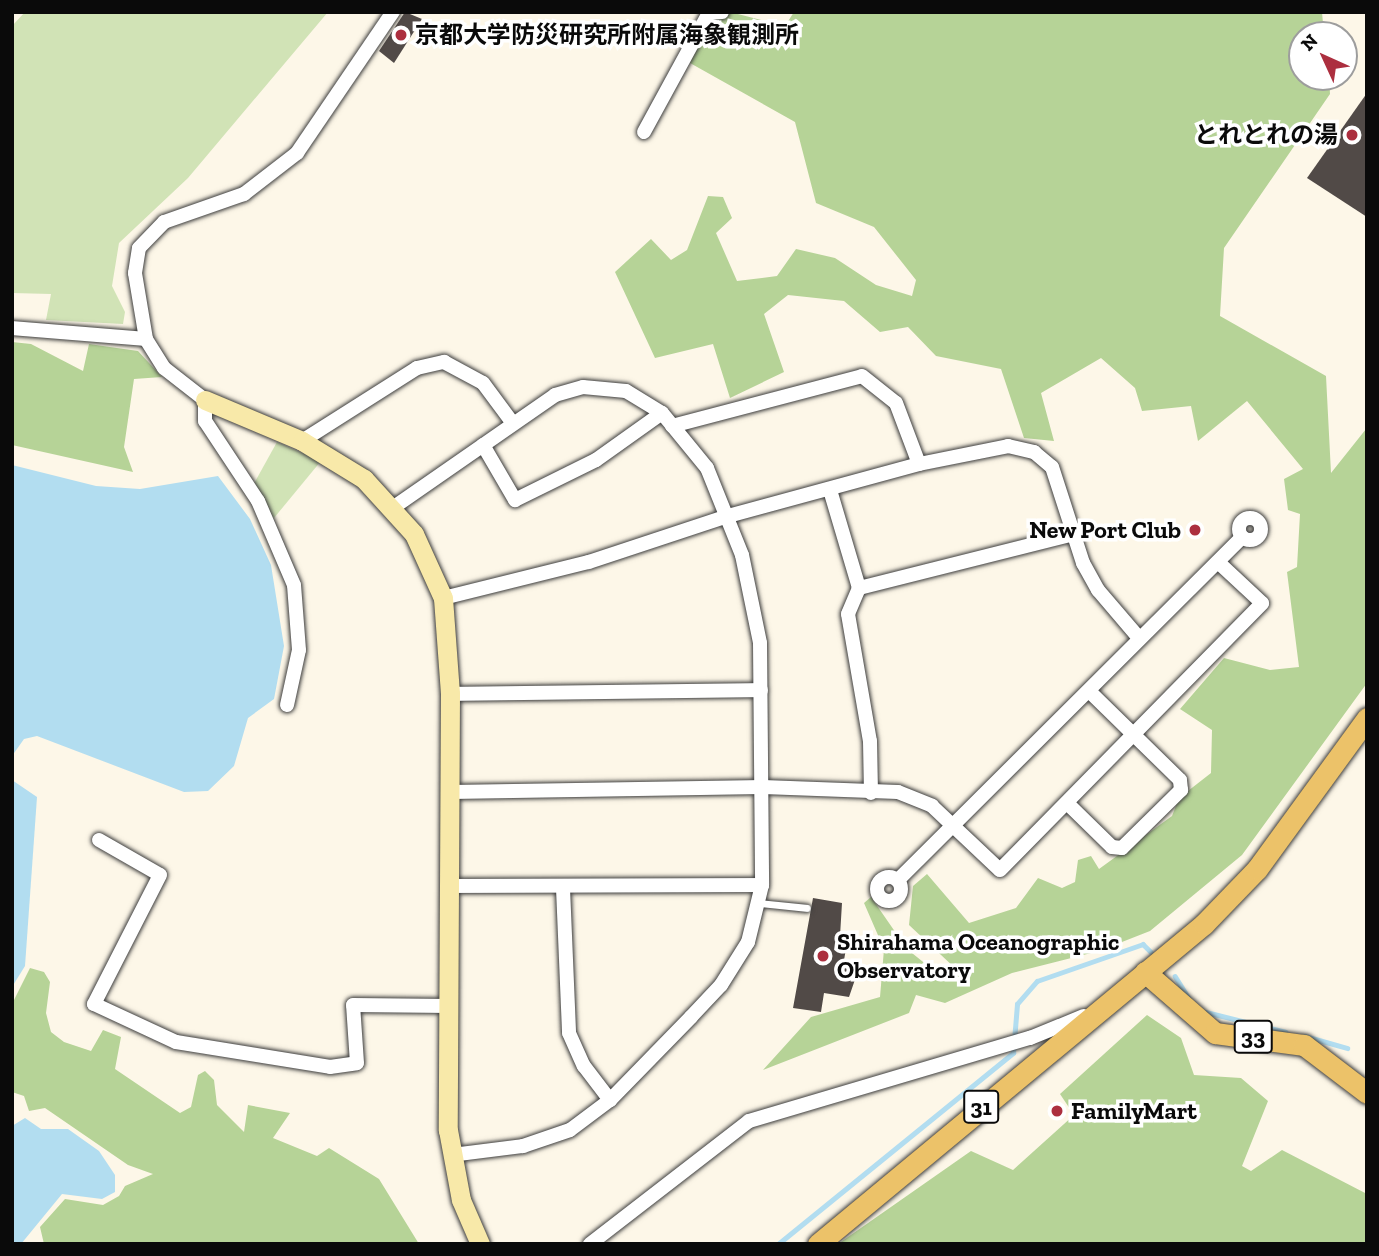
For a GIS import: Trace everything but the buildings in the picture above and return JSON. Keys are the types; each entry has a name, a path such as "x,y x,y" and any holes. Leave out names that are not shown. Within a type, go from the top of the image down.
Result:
{"main road":[{"name":"31","path":"818,1244 1204,924 1257,869 1366,719"},
{"name":"33","path":"1145,972 1215,1033 1304,1045 1367,1093"}],"street":[{"path":"393,12 297,153 274,174 244,194 184,213 149,234 139,248 135,274 146,339 175,379 205,400 302,441 338,460 394,507 420,545 443,598 450,694 452,1155 461,1200 480,1244"},
{"path":"644,132 709,13 722,12"},
{"path":"12,328 146,339"},
{"path":"302,441 417,368 444,362 483,383 512,422"},
{"path":"672,426 862,376 896,403 919,464"},
{"path":"394,507 512,422 555,395 583,387 626,391 662,413 707,468 728,516 756,603 763,787 761,885 748,942 721,985 610,1100 570,1130 523,1146 452,1155"},
{"path":"205,400 205,421 258,501 294,585 299,650 287,705"},
{"path":"483,445 515,500 596,460 662,413"},
{"path":"443,598 589,562 728,516 919,464 1008,446 1034,452 1059,477 1074,534 1098,590 1139,638"},
{"path":"830,490 859,588 848,614 870,741 871,793"},
{"path":"859,588 1074,534"},
{"path":"898,880 1242,537"},
{"path":"451,792 763,787 898,792 932,806 1000,870 1135,736 1262,603 1217,562"},
{"path":"450,694 761,690"},
{"path":"1067,803 1112,847 1122,848 1181,790 1180,780 1089,691"},
{"path":"99,840 160,875 94,1004 176,1042 330,1067 357,1063 353,1005 450,1006"},
{"path":"449,886 563,888 761,885"},
{"path":"563,888 569,1033 610,1100"},
{"path":"590,1244 749,1121 1030,1038 1099,1010"}],"lane":[{"path":"759,903 807,908"}],"green space":[{"path":"25,12 328,12 188,178 119,243 112,286 125,312 123,324 46,320 51,294 12,293 12,26"},
{"path":"794,12 1322,12 1323,21 1288,21 1288,91 1330,91 1330,94 1224,248 1220,316 1326,376 1331,473 1366,429 1367,683 1242,855 1150,931 1099,951 1012,973 945,1003 916,995 909,1013 763,1070 811,1017 880,997 884,949 864,903 871,897 907,949 938,974 956,969 909,925 913,886 927,874 969,923 1016,908 1038,878 1062,888 1075,882 1078,860 1091,856 1099,869 1172,816 1179,798 1211,773 1212,730 1180,709 1224,658 1270,670 1299,667 1287,572 1297,567 1300,514 1288,510 1284,479 1303,469 1247,401 1198,441 1191,406 1142,411 1135,388 1101,358 1041,393 1054,441 1024,438 1001,369 936,356 908,327 880,332 844,301 788,295 764,314 784,372 730,398 713,344 655,358 615,272 651,239 671,260 687,250 708,196 723,197 732,218 716,233 737,281 777,276 796,249 835,258 876,285 912,296 916,280 874,227 816,203 795,122 690,63 712,15 734,13 785,26"},
{"path":"12,342 31,344 83,371 89,344 138,351 162,377 134,379 124,447 133,472 12,445"},
{"path":"277,442 321,461 274,518 252,487"},
{"path":"30,968 44,972 50,982 46,1013 51,1032 64,1042 91,1051 103,1030 121,1037 115,1069 180,1113 191,1107 198,1075 205,1071 214,1080 217,1105 244,1132 248,1105 290,1113 273,1138 317,1156 329,1148 379,1179 419,1244 44,1244 40,1227 65,1199 103,1205 119,1196 125,1186 153,1174 128,1165 45,1108 29,1111 24,1096 12,1092 12,1004"},
{"path":"1147,1015 1181,1038 1194,1075 1241,1078 1268,1101 1242,1166 1251,1171 1282,1150 1367,1194 1367,1244 838,1244 971,1151 1013,1170 1074,1115 1060,1094"}],"water":[{"path":"12,465 96,486 140,489 218,476 250,519 271,565 284,646 274,699 248,718 234,766 208,791 184,792 37,736 24,739 12,756"},
{"path":"12,780 37,797 25,966 12,987"},
{"path":"25,1118 41,1129 68,1129 99,1151 115,1175 115,1192 102,1199 62,1194 21,1244 12,1244 12,1126"}],"waterway":[{"path":"778,1244 1013,1053 1017,1004 1037,981 1143,944 1151,952"},
{"path":"1175,976 1189,998"},
{"path":"1206,1012 1286,1032"},
{"path":"1305,1036 1347,1048"}],"place":[{"name":"京都大学防災研究所附属海象観測所","path":"401,35"},
{"name":"とれとれの湯","path":"1352,135"},
{"name":"New Port Club","path":"1195,530"},
{"name":"Shirahama Oceanographic Observatory","path":"823,956"},
{"name":"FamilyMart","path":"1057,1111"}]}
